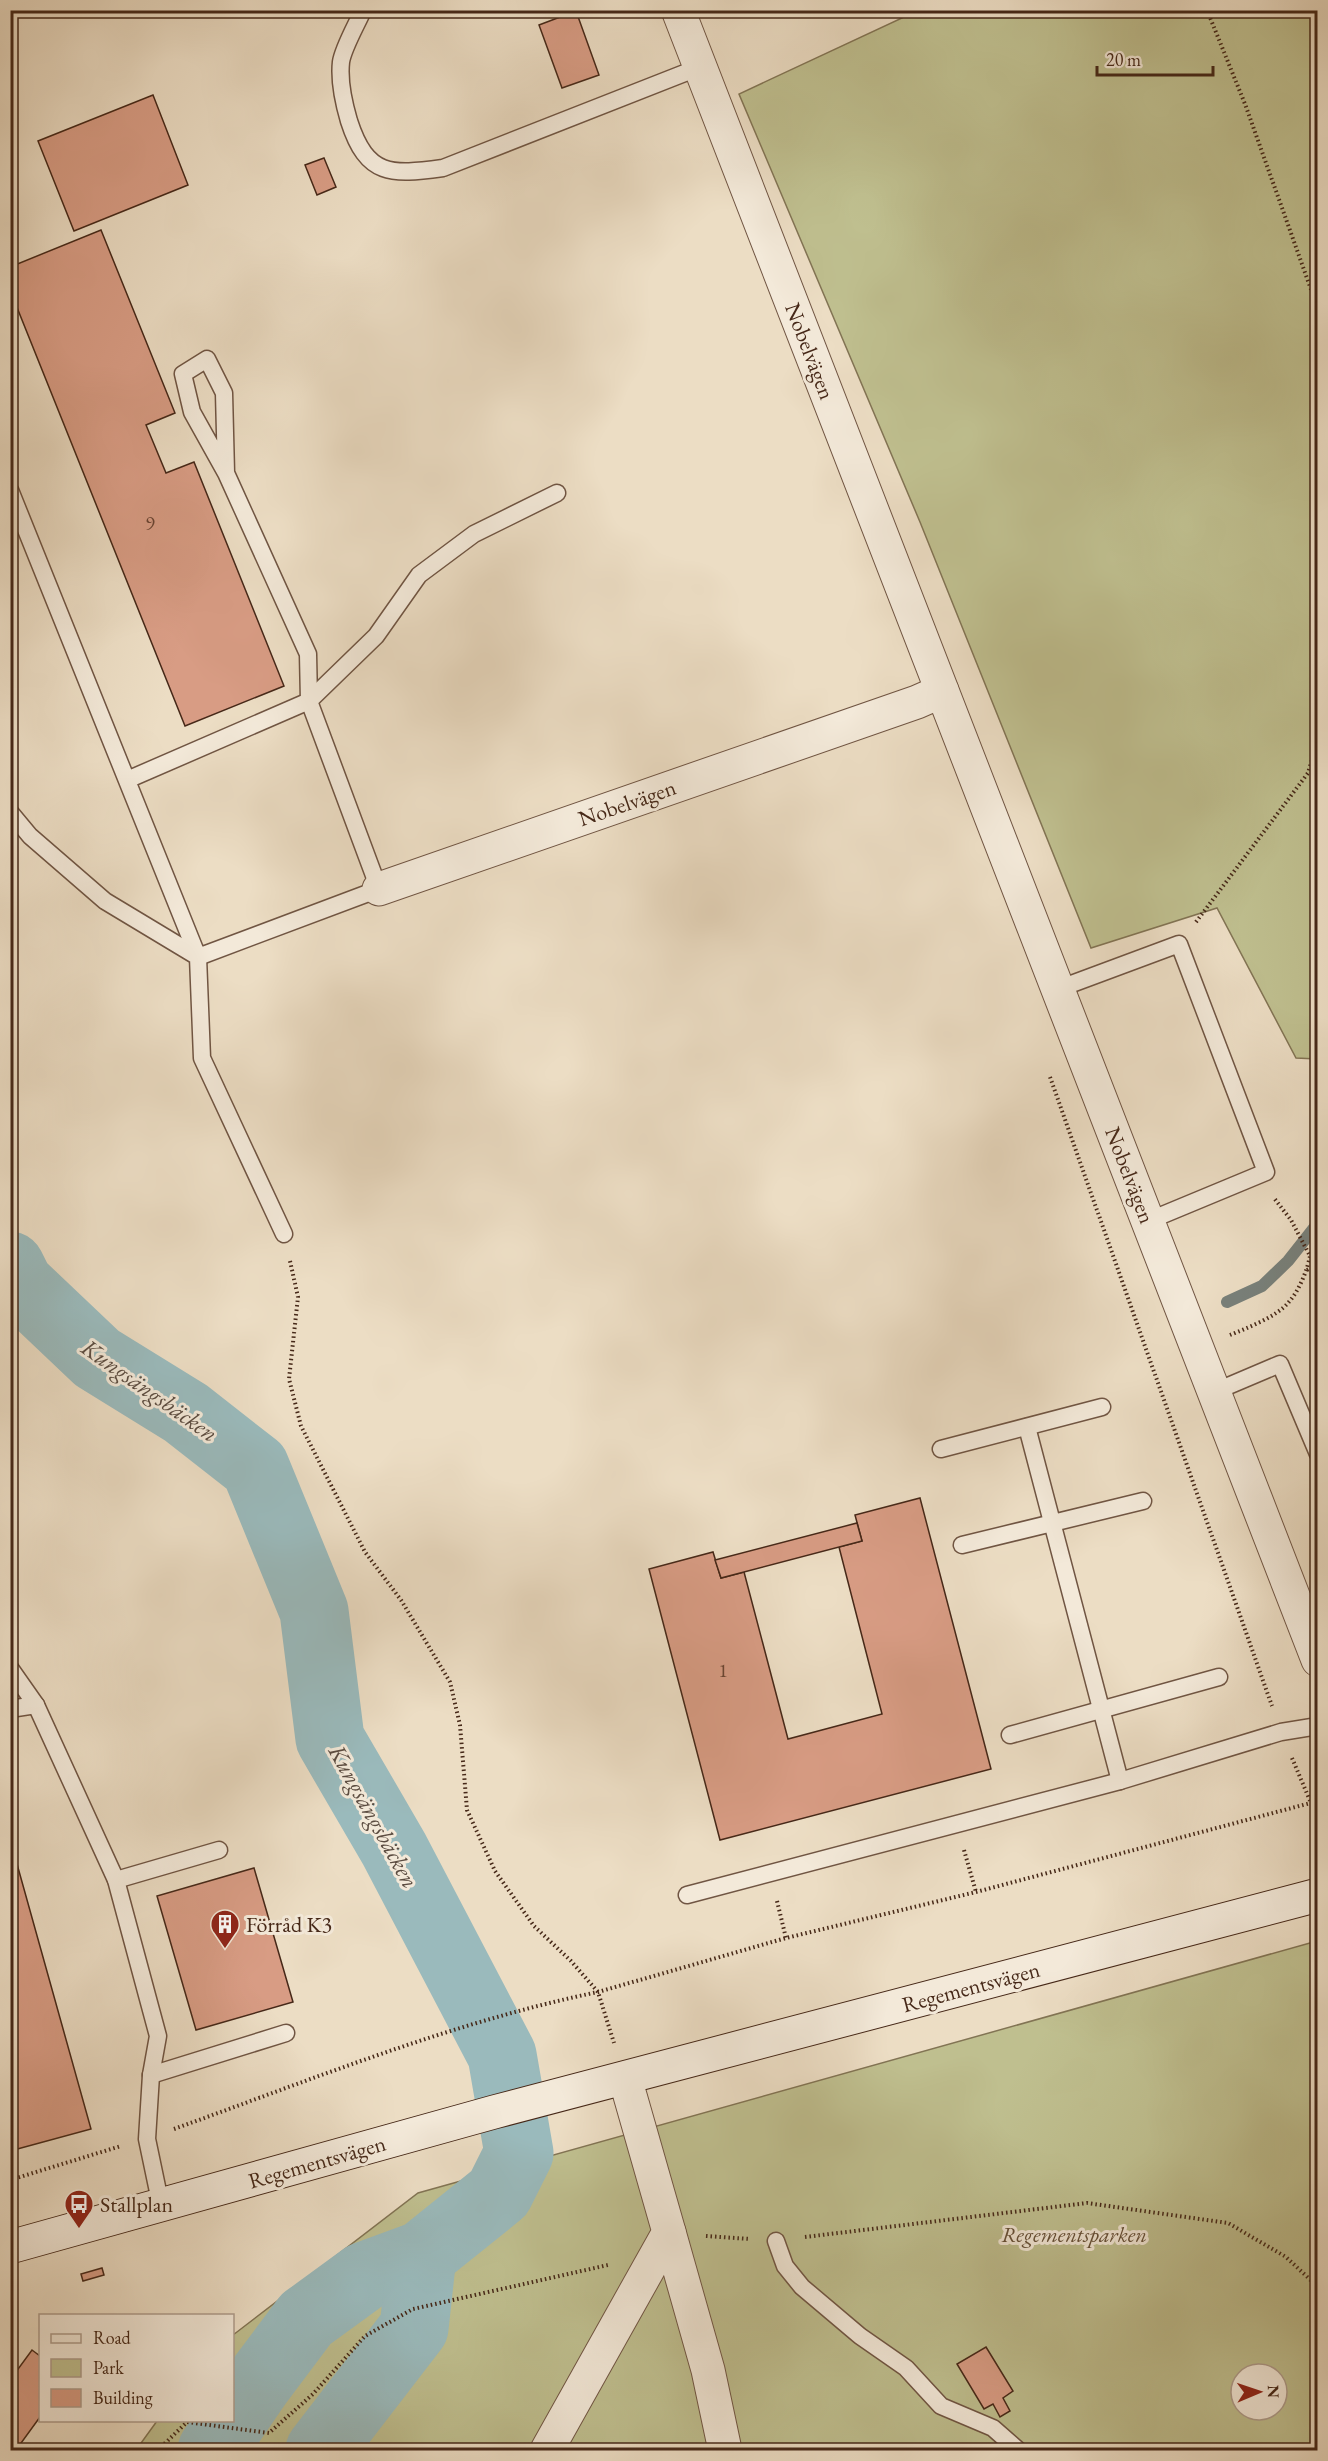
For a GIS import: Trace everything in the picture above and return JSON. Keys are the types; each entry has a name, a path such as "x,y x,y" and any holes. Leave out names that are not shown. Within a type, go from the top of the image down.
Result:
{"street":[{"name":"Nobelvägen","path":"678,10 1317,1660"},
{"name":"Nobelvägen","path":"379,889 917,702 942,691"},
{"name":"Regementsvägen","path":"10,2247 494,2112 1317,1895"},
{"path":"625,2078 708,2370 725,2451"},
{"path":"547,2451 669,2232"}],"lane":[{"path":"363,10 341,61 345,107 355,139 365,158 392,170 409,172 443,168 700,67"},
{"path":"198,957 379,889 309,701 308,654 226,473 192,412 183,374 207,359 224,393 226,473"},
{"path":"10,490 198,957 202,1058 284,1234"},
{"path":"127,780 309,701 375,636 419,575 474,534 557,493"},
{"path":"10,812 30,836 105,901 198,957"},
{"path":"1058,989 1179,944 1266,1172 1148,1221"},
{"path":"1214,1392 1280,1364 1317,1454"},
{"path":"941,1449 1102,1407"},
{"path":"1027,1427 1120,1781"},
{"path":"962,1545 1143,1501"},
{"path":"10,1668 36,1705 116,1880 158,2036 151,2075 147,2139 161,2206"},
{"path":"1010,1735 1219,1677"},
{"path":"10,1709 36,1705"},
{"path":"687,1895 1120,1781 1281,1732 1317,1726"},
{"path":"116,1880 219,1851"},
{"path":"151,2075 286,2033"},
{"path":"776,2241 785,2266 802,2287 860,2336 906,2368 941,2406 993,2428 1018,2451"}],"path":[{"path":"1207,10 1245,104 1317,309"},
{"path":"1179,944 1308,773 1317,740"},
{"path":"1198,1350 1256,1324 1288,1304 1307,1271 1310,1256 1291,1220"},
{"path":"284,1234 297,1297 289,1379 301,1426 365,1552 401,1600 450,1682 460,1725 467,1810 495,1871 534,1926 571,1961 597,1992 625,2078"},
{"path":"1307,1271 1317,1264"},
{"path":"10,2180 147,2139 427,2039 568,1998 597,1992 786,1938 976,1893 1317,1801"},
{"path":"956,1825 976,1893"},
{"path":"769,1873 786,1938"},
{"path":"669,2232 776,2241 1087,2203 1228,2223 1286,2257 1317,2287"},
{"path":"158,2451 187,2422 269,2433 314,2394 365,2336 413,2308 605,2266 616,2260"}],"green space":[{"path":"919,10 1317,11 1317,1059 1296,1058 1217,908 1091,948 920,522 739,94"},
{"name":"Regementsparken","path":"1317,1941 1317,2450 136,2450 156,2422 234,2422 234,2334 418,2193"}],"building":[{"path":"576,11 599,75 562,88 539,25"},
{"path":"153,95 188,185 74,231 38,141"},
{"path":"324,158 336,187 317,195 305,165"},
{"path":"101,230 175,413 146,425 166,473 194,462 284,686 185,726 10,290 10,267"},
{"path":"920,1498 991,1769 720,1840 649,1569 713,1552 721,1578 744,1572 788,1739 882,1714 839,1547 862,1541 855,1515"},
{"path":"857,1523 862,1541 721,1578 715,1560"},
{"path":"17,1864 91,2129 10,2151 10,1866"},
{"name":"Förråd K3","path":"254,1868 293,2002 196,2030 157,1896"},
{"path":"102,2268 104,2275 83,2281 81,2274"},
{"path":"986,2347 1013,2391 1003,2398 1010,2411 1000,2417 993,2404 984,2409 957,2364"},
{"path":"32,2350 39,2355 39,2418 16,2450 10,2450 10,2380"}],"waterway":[{"path":"1227,1302 1262,1286 1288,1261 1318,1223"},
{"name":"Kungsängsbäcken","path":"10,1266 19,1284 97,1358 186,1413 255,1467 314,1611 330,1739 394,1849 502,2055 519,2153 499,2193 422,2255 365,2276 306,2319 234,2418"},
{"name":"Kungsängsbäcken","path":"320,2450 414,2328 422,2255"},
{"name":"Kungsängsbäcken","path":"212,2450 231,2422"}],"place":[{"name":"Förråd K3","path":"225,1950"},
{"name":"Stallplan","path":"79,2230"}]}
